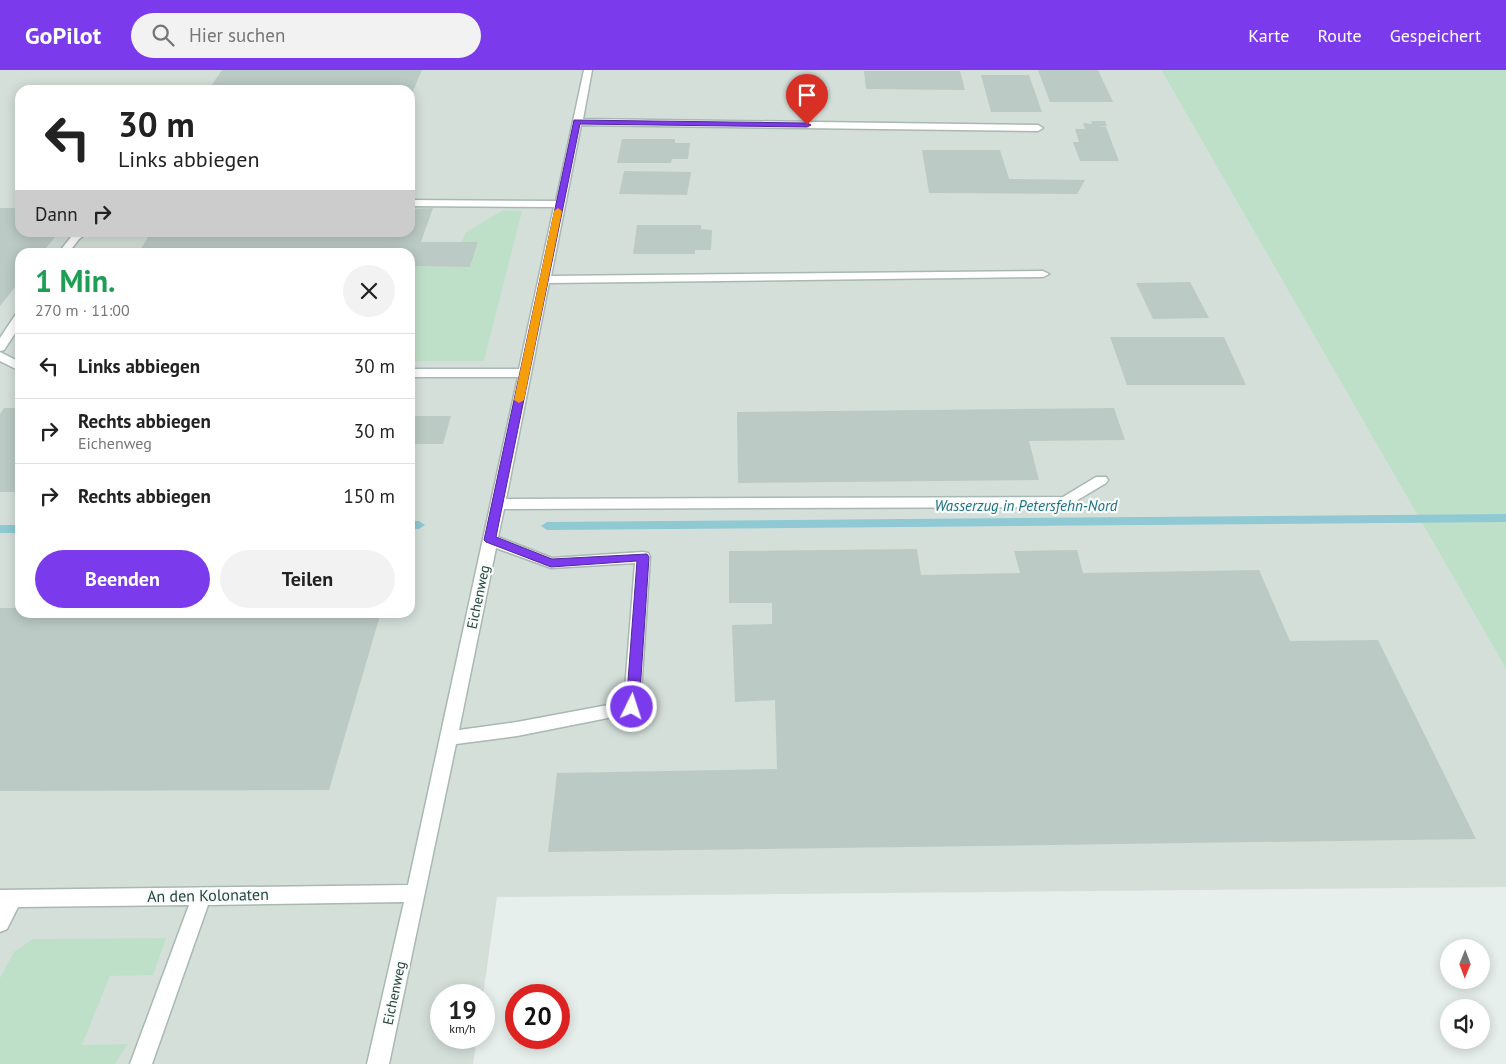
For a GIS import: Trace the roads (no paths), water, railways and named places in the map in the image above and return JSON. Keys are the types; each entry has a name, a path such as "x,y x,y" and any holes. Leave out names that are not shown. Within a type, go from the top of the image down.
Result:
{"street":[{"name":"Eichenweg","path":"378,1064 416,893 588,70"},
{"path":"577,122 1038,128"},
{"path":"415,203 560,204"},
{"path":"67,248 76,237"},
{"path":"544,280 1043,274"},
{"path":"0,346 15,324"},
{"path":"0,356 15,364"},
{"path":"415,373 524,373"},
{"path":"497,504 1066,502 1102,480"},
{"path":"448,738 517,729 632,707 643,557 551,563 490,540"},
{"name":"An den Kolonaten","path":"6,899 416,893"},
{"path":"141,1064 202,895"},
{"path":"0,923 6,899"}],"waterway":[{"name":"Wasserzug in Petersfehn-Nord","path":"547,526 1506,518"},
{"name":"Wasserzug in Petersfehn-Nord","path":"0,529 15,529"}]}
